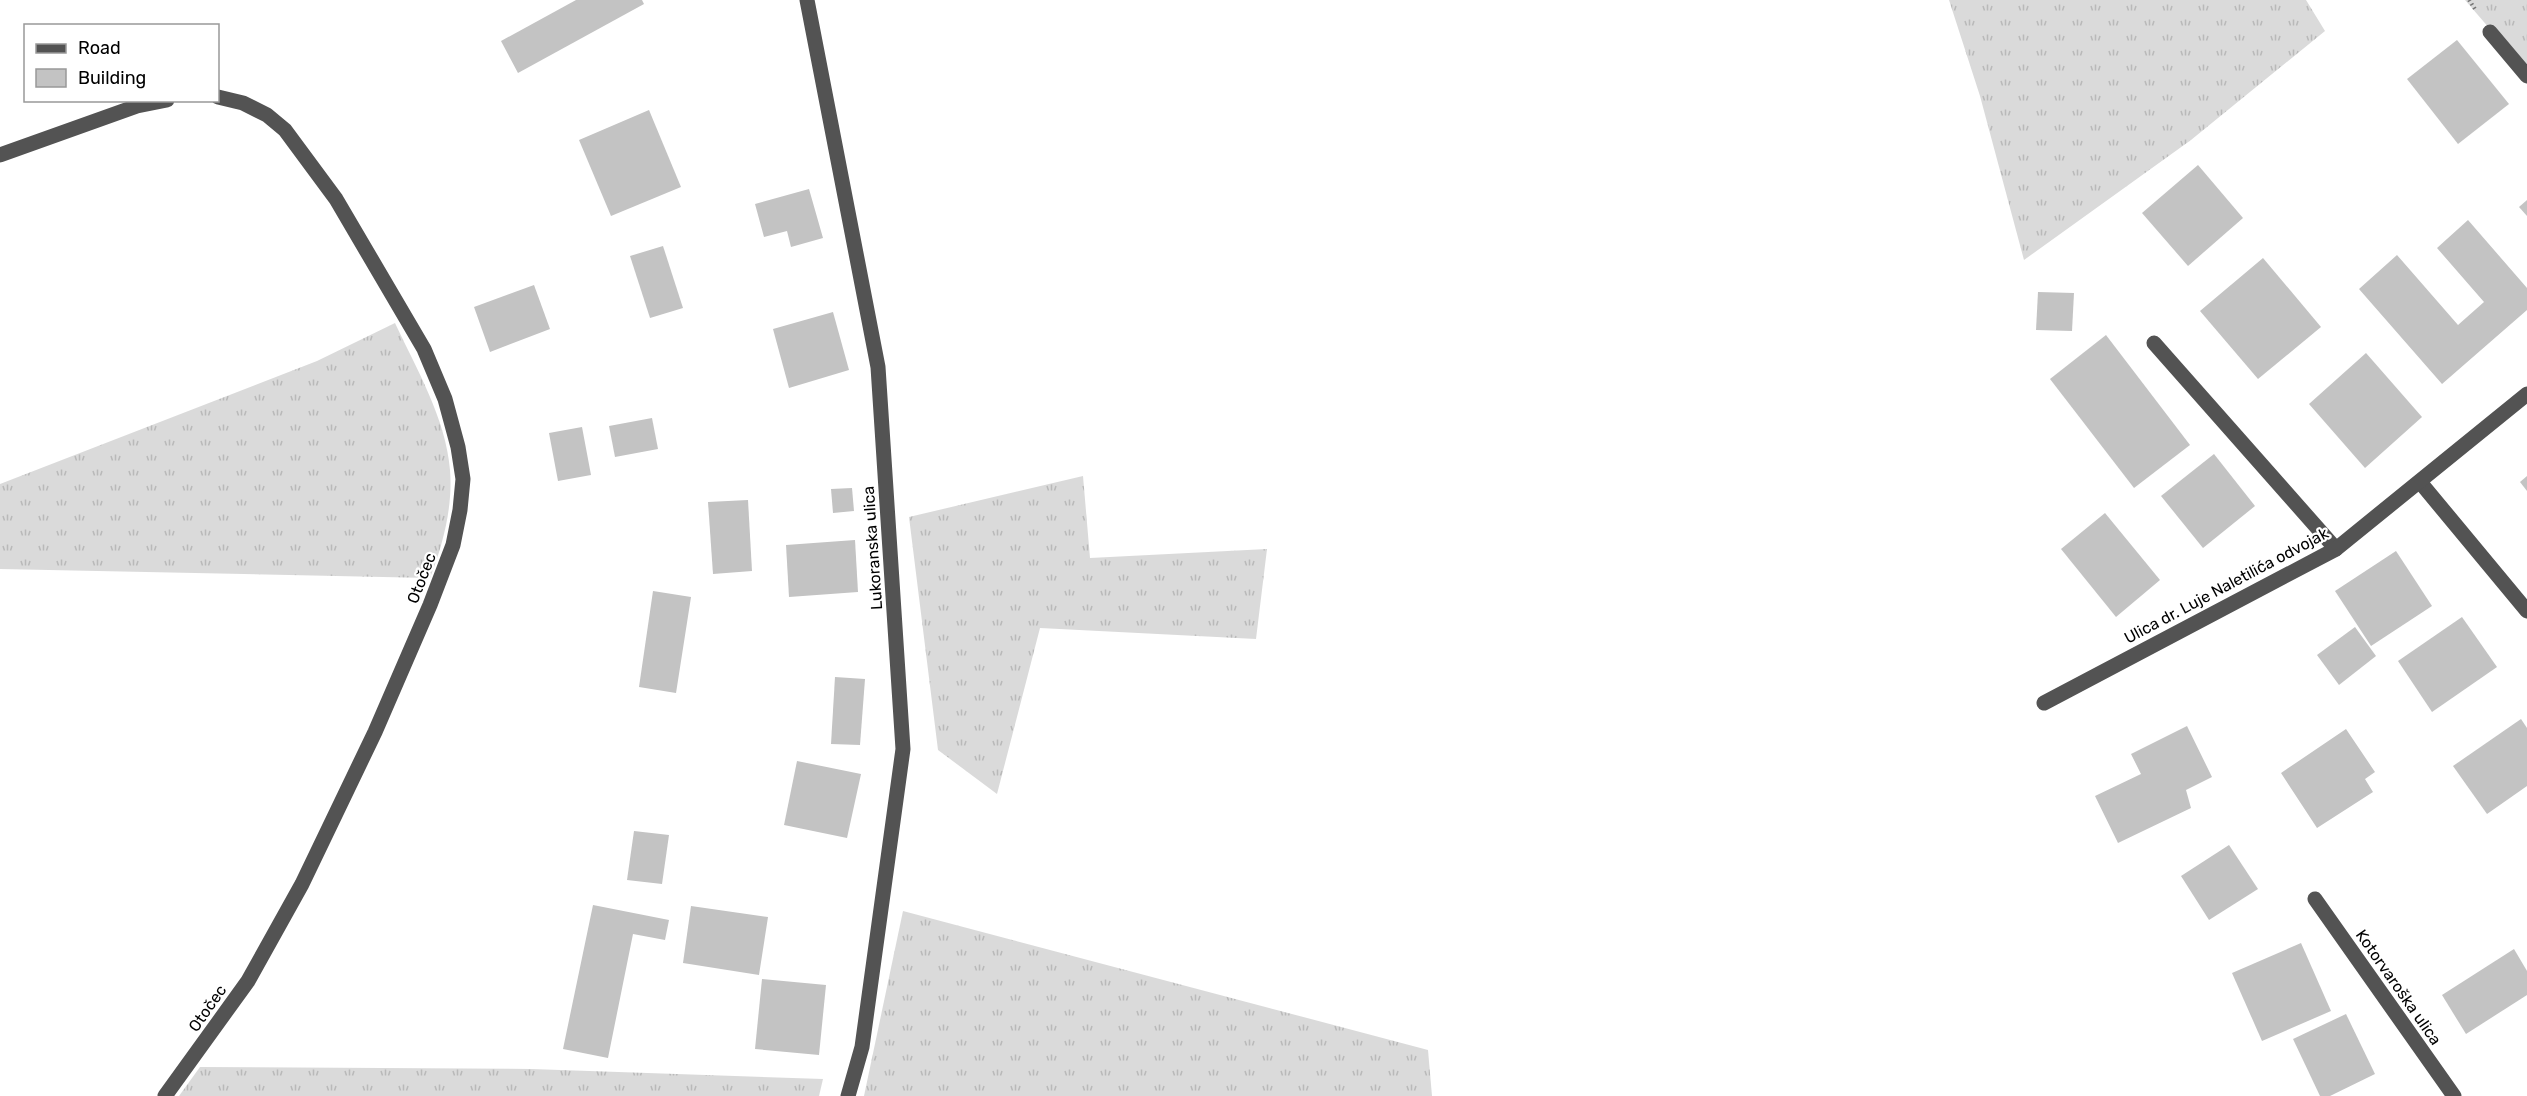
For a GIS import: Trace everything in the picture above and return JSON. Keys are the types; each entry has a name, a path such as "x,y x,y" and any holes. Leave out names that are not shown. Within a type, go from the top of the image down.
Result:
{"street":[{"name":"Lukoranska ulica","path":"807,0 878,368 903,749 862,1047 848,1096"},
{"path":"2490,33 2527,76"},
{"name":"Otočec","path":"165,1096 248,981 302,884 375,732 430,605 453,545 463,479 458,447 445,399 424,349 336,199 285,130 267,115 243,102 219,96"},
{"path":"0,155 137,106 157,102"},
{"path":"2154,343 2336,549"},
{"name":"Ulica dr. Luje Naletilića odvojak","path":"2044,703 2336,549 2527,394"},
{"path":"2420,483 2527,611"},
{"name":"Kotorvaroška ulica","path":"2315,899 2454,1096"}],"green space":[{"path":"1949,0 2306,0 2325,31 2191,140 2024,260 1980,96"},
{"path":"2465,0 2527,0 2527,72"},
{"path":"395,323 436,413 443,432 450,470 450,498 446,525 430,578 0,569 0,484 317,361"},
{"path":"1083,476 1090,558 1267,549 1256,639 1040,628 997,794 938,750 909,517"},
{"path":"903,911 1428,1050 1432,1096 864,1096"},
{"path":"200,1067 531,1069 823,1079 819,1096 179,1096"}],"building":[{"path":"576,0 642,0 644,4 518,73 501,41"},
{"path":"2457,40 2509,104 2458,144 2407,79"},
{"path":"649,110 681,187 611,216 579,140"},
{"path":"2198,165 2243,218 2188,266 2142,213"},
{"path":"809,189 823,238 791,247 787,231 764,237 755,204"},
{"path":"2527,200 2527,216 2519,207"},
{"path":"2468,220 2527,288 2527,310 2442,384 2359,289 2397,255 2458,325 2484,302 2437,248"},
{"path":"663,246 683,308 650,318 630,256"},
{"path":"2263,258 2321,327 2258,379 2200,311"},
{"path":"534,285 550,329 490,352 474,307"},
{"path":"2038,292 2074,293 2072,331 2036,330"},
{"path":"833,312 849,370 789,388 773,329"},
{"path":"2106,335 2190,445 2134,488 2050,379"},
{"path":"2366,353 2422,417 2365,468 2309,404"},
{"path":"652,418 658,449 615,457 609,426"},
{"path":"582,427 591,475 558,481 549,433"},
{"path":"2214,454 2255,506 2203,548 2161,496"},
{"path":"2527,476 2527,491 2520,482"},
{"path":"852,488 854,511 833,513 831,489"},
{"path":"748,500 752,571 713,574 708,502"},
{"path":"2105,513 2160,580 2116,617 2061,549"},
{"path":"855,540 858,592 789,597 786,545"},
{"path":"2396,551 2432,606 2371,646 2335,591"},
{"path":"653,591 691,597 676,693 639,687"},
{"path":"2462,617 2497,667 2432,712 2398,661"},
{"path":"2355,627 2376,656 2339,685 2317,655"},
{"path":"835,677 865,679 860,745 831,744"},
{"path":"2521,719 2527,728 2527,786 2487,814 2453,766"},
{"path":"2187,726 2212,777 2186,790 2191,808 2118,843 2095,796 2141,774 2131,754"},
{"path":"2346,729 2375,772 2365,779 2373,792 2317,828 2281,773"},
{"path":"797,761 861,774 847,838 784,825"},
{"path":"634,831 669,835 662,884 627,880"},
{"path":"2229,845 2258,889 2209,920 2181,876"},
{"path":"593,905 669,920 665,940 633,934 608,1058 563,1049"},
{"path":"691,906 768,917 759,975 683,963"},
{"path":"2301,943 2331,1011 2262,1041 2232,973"},
{"path":"2514,949 2527,971 2527,995 2466,1034 2442,995"},
{"path":"762,979 826,985 819,1055 755,1049"},
{"path":"2346,1014 2375,1074 2330,1096 2320,1096 2293,1039"}]}
